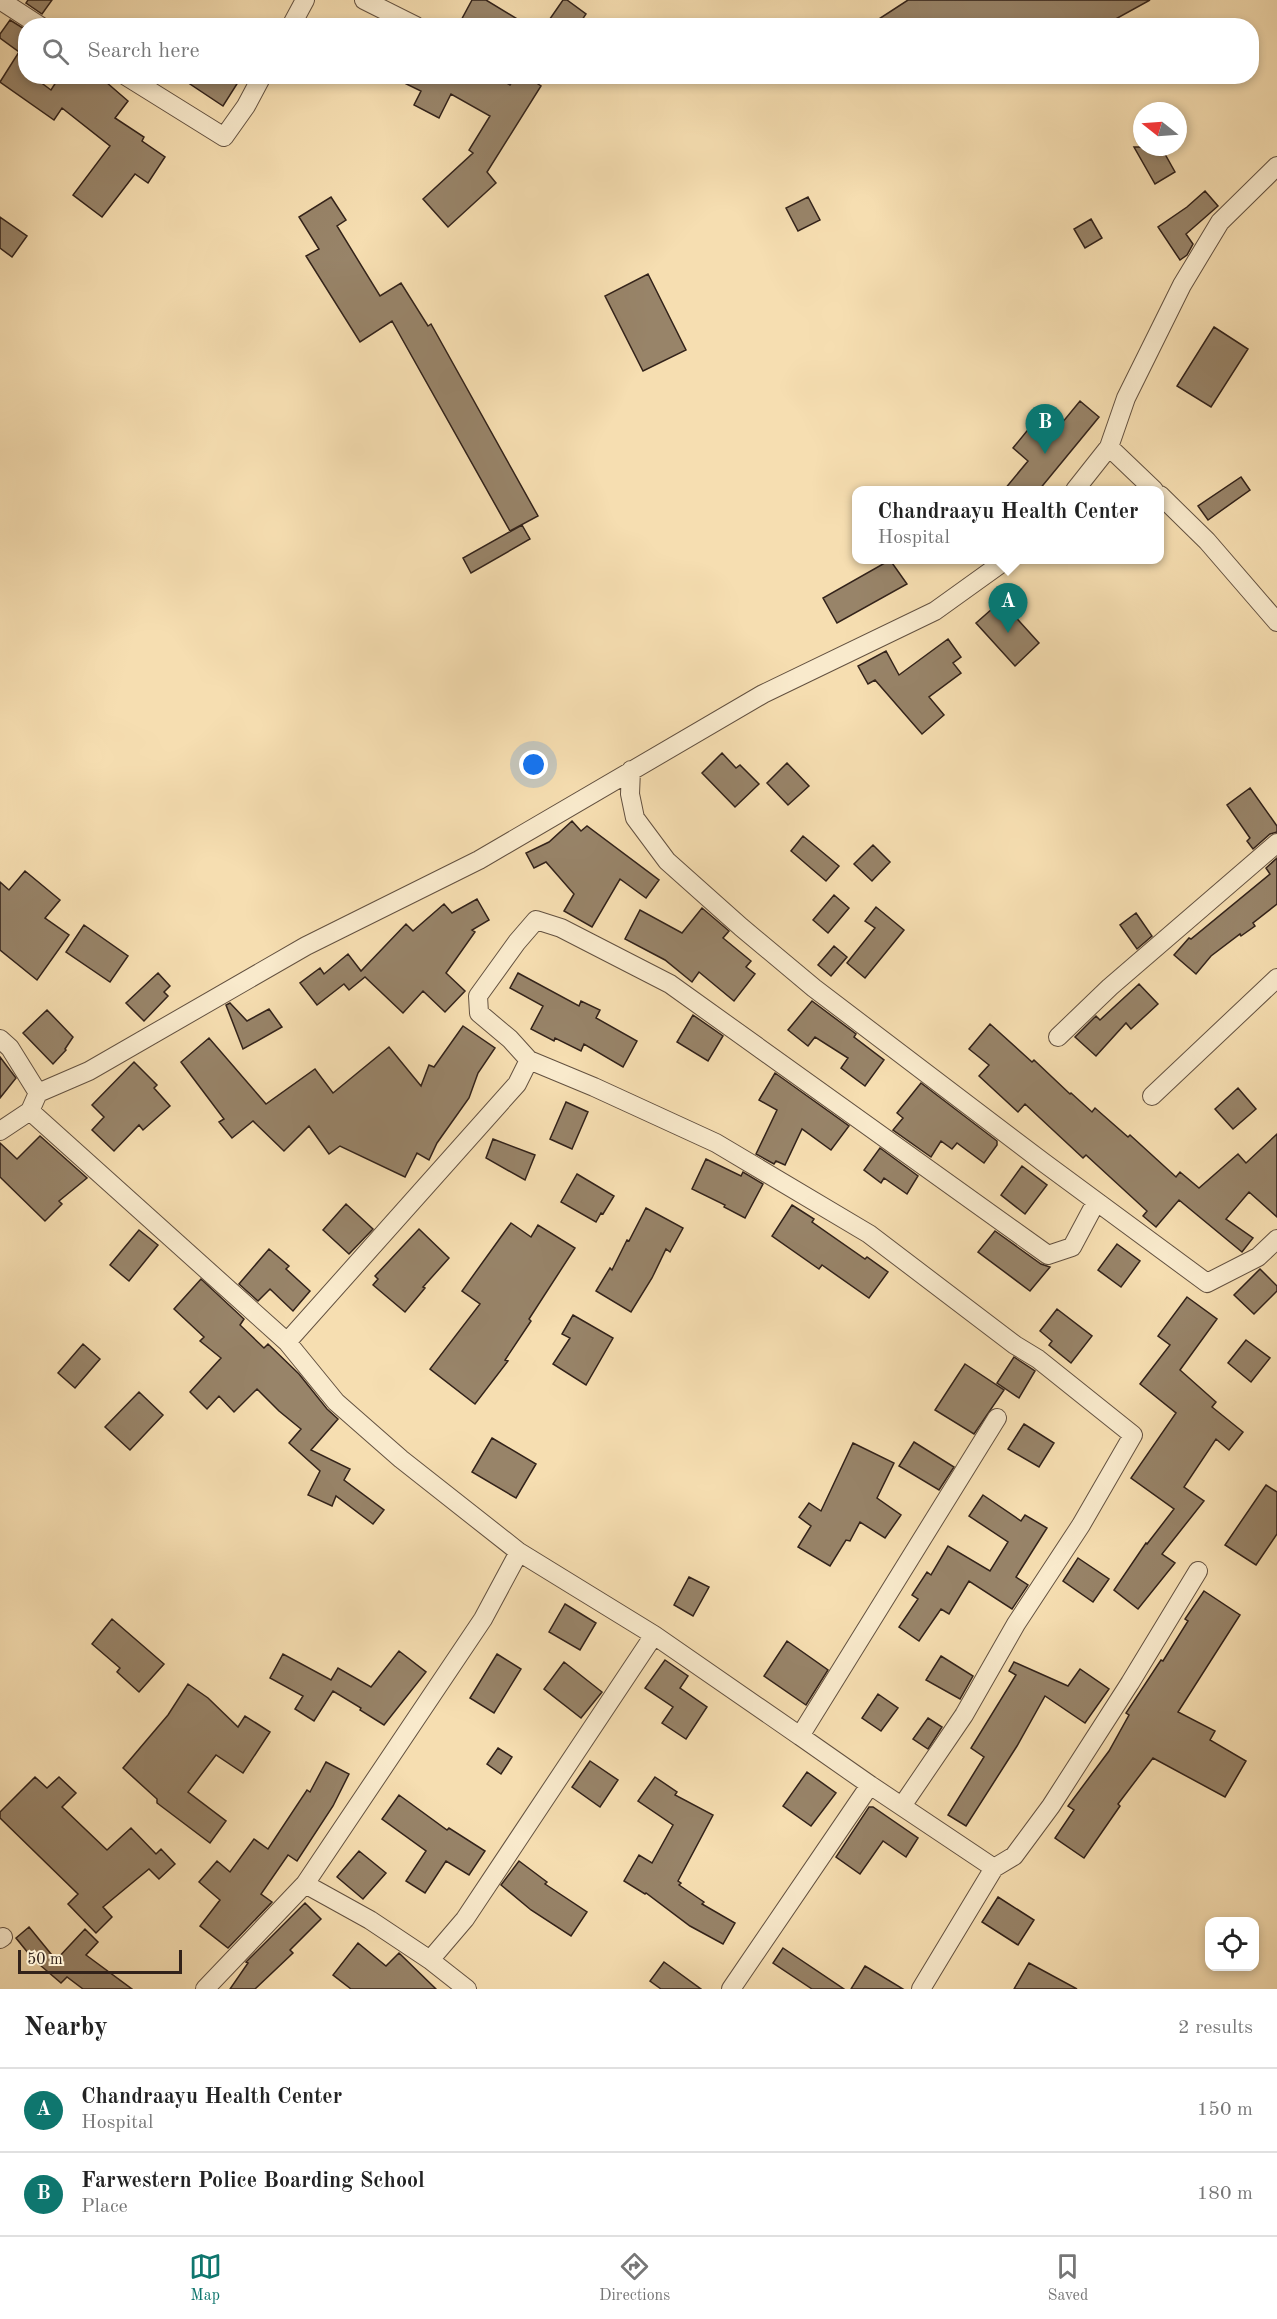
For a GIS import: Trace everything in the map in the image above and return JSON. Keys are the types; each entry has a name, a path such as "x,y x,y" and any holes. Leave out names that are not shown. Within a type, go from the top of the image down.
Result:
{"street":[{"path":"295,18 305,0"},
{"path":"364,0 400,18"},
{"path":"1,1 28,18"},
{"path":"139,84 224,137 246,106 258,84"},
{"path":"1078,486 1109,447 1126,398 1182,285 1220,222 1277,166"},
{"path":"1109,447 1150,486"},
{"path":"1164,499 1207,541 1277,622"},
{"path":"0,1131 30,1111 38,1093 89,1071 306,946 479,860 763,694 934,611 1000,564"},
{"path":"631,770 630,794 635,819 667,861 741,927 814,988 1096,1202 1207,1283 1258,1257 1277,1239"},
{"path":"1058,1037 1110,987 1277,843"},
{"path":"902,1806 964,1715 1016,1624 1081,1525 1133,1435 1038,1359 1015,1345 869,1234 716,1143 529,1060 510,1039 479,1013 478,996 536,920 561,928 670,984 1048,1255 1072,1247 1096,1202"},
{"path":"1152,1096 1277,978"},
{"path":"0,1039 10,1048 38,1093"},
{"path":"287,1342 517,1084 529,1060"},
{"path":"30,1111 287,1342 336,1402 401,1459 519,1552 654,1635 994,1868"},
{"path":"800,1736 997,1418"},
{"path":"205,1989 305,1884 483,1619 519,1552"},
{"path":"921,1989 994,1868 1014,1856 1051,1806 1198,1571"},
{"path":"429,1960 465,1919 654,1635"},
{"path":"730,1989 870,1785"},
{"path":"305,1884 370,1920 467,1989"},
{"path":"436,1989 449,1976"}],"building":[{"path":"28,0 52,0 42,14 26,3"},
{"path":"472,0 486,0 516,18 462,18"},
{"path":"563,0 567,0 586,14 583,18 551,18"},
{"path":"908,0 1150,0 1117,18 880,18"},
{"path":"10,20 18,25 18,51 0,38 0,34"},
{"path":"18,54 18,84 43,84 51,90 55,84 108,84 128,101 115,118 144,137 142,141 165,157 148,183 135,174 102,217 73,195 110,146 62,108 54,120 0,82"},
{"path":"190,84 237,84 223,106"},
{"path":"407,84 538,84 541,86 487,172 496,183 448,227 423,199 473,153 469,150 490,116 451,94 439,118 414,105 421,91"},
{"path":"1139,156 1166,156 1175,172 1155,184"},
{"path":"1205,191 1218,206 1186,234 1193,244 1187,255 1180,260 1158,227"},
{"path":"331,197 346,220 337,226 380,296 401,283 428,326 431,324 538,516 510,531 392,321 360,342 306,256 319,249 299,217"},
{"path":"808,197 820,220 798,231 786,208"},
{"path":"0,217 27,236 12,257 0,248"},
{"path":"1091,219 1102,238 1085,248 1074,229"},
{"path":"648,274 686,350 643,371 605,296"},
{"path":"1214,327 1248,349 1211,407 1177,386"},
{"path":"1080,401 1099,417 1042,486 1007,486 1028,461 1013,448 1031,426 1048,440"},
{"path":"1241,477 1250,490 1208,520 1198,506"},
{"path":"522,525 530,539 471,573 463,558"},
{"path":"883,564 893,564 907,584 837,623 823,598"},
{"path":"1001,601 1039,643 1015,666 976,623"},
{"path":"948,639 961,657 953,663 961,673 929,697 944,715 922,734 875,680 868,684 858,666 886,651 899,675"},
{"path":"722,753 736,768 740,765 759,784 735,807 702,773"},
{"path":"787,763 809,786 788,805 767,783"},
{"path":"1250,788 1277,826 1277,832 1270,834 1253,849 1247,841 1250,838 1227,805"},
{"path":"572,821 581,831 587,826 659,880 646,898 620,879 592,927 564,911 574,894 546,862 534,868 526,853 549,842"},
{"path":"803,836 839,866 826,881 791,851"},
{"path":"873,845 890,862 872,881 854,864"},
{"path":"1277,858 1277,904 1253,923 1255,926 1241,936 1240,934 1211,956 1196,974 1174,955 1189,938 1191,939 1270,874 1266,868"},
{"path":"25,871 60,900 45,918 69,935 37,980 0,950 0,882 9,890"},
{"path":"834,895 849,908 828,933 813,920"},
{"path":"477,899 489,920 472,930 475,932 446,973 465,991 445,1012 423,991 403,1013 365,977 349,990 344,984 317,1005 300,983 320,968 324,974 348,954 361,971 406,924 413,931 444,904 452,913"},
{"path":"876,907 904,930 865,978 847,963 875,928 865,921"},
{"path":"702,908 729,931 723,938 751,961 746,967 755,974 734,1001 699,972 692,982 665,960 625,939 640,910 682,933"},
{"path":"1136,913 1152,936 1137,949 1120,925"},
{"path":"84,925 128,956 110,982 66,952"},
{"path":"834,946 847,957 831,976 818,965"},
{"path":"158,973 170,986 164,992 168,996 144,1021 126,1003"},
{"path":"518,973 579,1006 581,1001 600,1010 596,1018 637,1041 623,1067 584,1044 581,1051 531,1029 543,1006 510,988"},
{"path":"1139,984 1158,1004 1131,1029 1126,1023 1096,1056 1075,1037 1096,1016 1100,1020"},
{"path":"812,1001 856,1034 854,1037 884,1060 865,1086 841,1068 848,1058 815,1037 808,1046 788,1030"},
{"path":"230,1003 247,1021 269,1009 282,1027 243,1049 226,1005"},
{"path":"47,1010 73,1037 66,1050 53,1064 23,1033"},
{"path":"693,1015 723,1036 708,1061 677,1042"},
{"path":"990,1024 1092,1112 1095,1108 1128,1137 1130,1135 1176,1177 1180,1172 1199,1188 1238,1154 1246,1163 1277,1134 1277,1217 1249,1192 1226,1219 1253,1238 1242,1252 1179,1200 1156,1227 1143,1216 1147,1211 1086,1155 1083,1158 1025,1104 1018,1112 979,1076 989,1065 969,1049"},
{"path":"463,1026 495,1048 478,1073 469,1098 437,1143 429,1160 417,1153 405,1177 340,1146 329,1154 309,1126 284,1151 253,1121 232,1138 219,1122 224,1119 181,1062 209,1038 266,1104 315,1069 333,1093 389,1047 421,1086 429,1065 434,1067"},
{"path":"0,1057 16,1078 0,1098"},
{"path":"134,1062 157,1085 154,1088 170,1106 143,1130 139,1125 114,1151 92,1130 104,1117 92,1105"},
{"path":"775,1073 849,1126 831,1150 802,1129 785,1165 776,1161 774,1164 756,1154 777,1110 759,1100"},
{"path":"921,1083 997,1141 997,1145 984,1163 957,1143 952,1149 941,1141 931,1157 893,1130 903,1118 897,1113"},
{"path":"1238,1088 1256,1109 1233,1129 1215,1109"},
{"path":"566,1102 588,1112 572,1149 550,1139"},
{"path":"40,1136 87,1178 59,1201 62,1204 45,1221 0,1177 0,1143 17,1159"},
{"path":"493,1139 535,1155 525,1180 486,1158"},
{"path":"880,1148 918,1176 907,1194 884,1178 881,1183 864,1170"},
{"path":"706,1159 741,1176 743,1172 763,1184 745,1218 724,1207 725,1205 692,1189"},
{"path":"1022,1166 1047,1185 1025,1214 1001,1195"},
{"path":"577,1174 614,1196 596,1222 561,1202"},
{"path":"346,1204 373,1229 349,1254 323,1230"},
{"path":"792,1205 814,1219 812,1222 865,1259 867,1257 888,1272 869,1298 822,1265 819,1269 772,1236"},
{"path":"646,1208 683,1228 670,1252 666,1249 652,1278 631,1312 596,1291 610,1268 612,1270"},
{"path":"511,1223 531,1237 538,1225 575,1248 529,1319 531,1321 505,1360 508,1361 475,1404 430,1369 480,1304 462,1291"},
{"path":"419,1229 449,1258 423,1287 425,1288 405,1312 373,1285 378,1279 375,1276"},
{"path":"139,1230 158,1245 129,1281 110,1265"},
{"path":"995,1231 1041,1264 1050,1267 1030,1291 978,1252"},
{"path":"1117,1244 1140,1261 1121,1287 1098,1270"},
{"path":"269,1249 289,1266 286,1269 310,1291 293,1311 270,1289 258,1301 239,1284"},
{"path":"1260,1269 1277,1286 1277,1291 1254,1314 1234,1295"},
{"path":"201,1279 244,1319 240,1325 264,1348 268,1344 299,1374 338,1419 311,1450 350,1469 344,1480 384,1510 373,1524 336,1496 332,1506 308,1495 320,1471 289,1443 301,1429 257,1389 234,1412 219,1396 207,1409 190,1392 221,1358 200,1341 204,1337 174,1309"},
{"path":"1187,1297 1217,1319 1180,1370 1216,1402 1212,1407 1243,1432 1229,1450 1216,1439 1184,1487 1204,1501 1162,1554 1175,1563 1138,1609 1114,1590 1146,1543 1174,1509 1131,1478 1176,1413 1140,1384 1170,1345 1158,1336"},
{"path":"1057,1309 1092,1336 1071,1363 1049,1345 1052,1341 1040,1331"},
{"path":"573,1315 613,1338 586,1385 553,1364 570,1338 562,1334"},
{"path":"1246,1340 1270,1358 1251,1382 1228,1363"},
{"path":"83,1344 100,1359 75,1388 58,1373"},
{"path":"1014,1357 1035,1371 1019,1398 997,1383"},
{"path":"965,1364 1004,1390 974,1434 935,1410"},
{"path":"139,1392 163,1415 130,1450 105,1427"},
{"path":"1024,1424 1054,1443 1039,1467 1008,1449"},
{"path":"492,1438 536,1464 516,1498 472,1472"},
{"path":"914,1442 954,1467 939,1490 899,1466"},
{"path":"853,1443 894,1463 877,1498 901,1515 885,1538 860,1522 850,1541 846,1540 830,1566 798,1547 811,1526 799,1517 809,1503 821,1511"},
{"path":"1266,1485 1277,1492 1277,1534 1256,1565 1225,1545"},
{"path":"983,1495 1021,1521 1025,1515 1047,1528 1016,1577 1028,1585 1012,1609 969,1581 949,1614 941,1609 919,1641 899,1627 918,1599 912,1595 927,1572 931,1575 948,1546 990,1571 1008,1542 969,1516"},
{"path":"1078,1558 1109,1579 1093,1602 1063,1581"},
{"path":"689,1577 709,1587 693,1616 674,1605"},
{"path":"1204,1591 1240,1615 1178,1712 1215,1731 1210,1740 1246,1761 1225,1797 1153,1758 1118,1804 1120,1806 1084,1858 1055,1838 1074,1810 1068,1806 1109,1751 1129,1715 1126,1713 1161,1660 1163,1661 1188,1621 1185,1619"},
{"path":"565,1604 596,1623 580,1650 549,1632"},
{"path":"112,1619 164,1664 139,1692 117,1672 120,1668 92,1644"},
{"path":"787,1641 828,1670 806,1705 764,1676"},
{"path":"399,1651 426,1672 384,1725 333,1691 314,1721 295,1709 303,1696 270,1678 283,1654 331,1680 338,1668 371,1687"},
{"path":"497,1654 521,1669 494,1713 470,1698"},
{"path":"941,1656 973,1676 960,1699 926,1680"},
{"path":"665,1660 688,1676 680,1688 707,1707 686,1739 662,1723 673,1707 645,1688"},
{"path":"564,1662 602,1692 581,1718 544,1689"},
{"path":"1014,1662 1068,1686 1080,1669 1109,1689 1085,1723 1045,1696 1017,1746 966,1826 948,1815 984,1757 971,1748 1016,1675 1009,1671"},
{"path":"188,1684 208,1698 238,1727 245,1716 270,1732 243,1773 216,1755 188,1792 226,1821 210,1843 157,1803 157,1799 123,1768 168,1715"},
{"path":"878,1694 898,1708 881,1731 862,1718"},
{"path":"928,1718 942,1727 928,1749 913,1739"},
{"path":"498,1748 512,1757 501,1774 487,1764"},
{"path":"590,1761 618,1780 600,1807 572,1787"},
{"path":"326,1762 349,1774 333,1806 297,1861 288,1855 261,1894 272,1902 228,1948 200,1926 220,1900 199,1882 217,1861 230,1872 254,1839 268,1849 307,1790 310,1792"},
{"path":"807,1772 836,1793 811,1826 783,1806"},
{"path":"35,1777 47,1788 59,1777 76,1793 62,1807 107,1850 131,1828 156,1854 161,1849 175,1864 159,1879 149,1869 103,1907 112,1917 96,1933 68,1904 78,1894 0,1818 0,1812"},
{"path":"655,1777 677,1792 675,1795 713,1815 678,1881 681,1883 679,1885 704,1902 702,1904 735,1923 723,1944 690,1926 646,1893 624,1881 639,1855 652,1863 673,1825 638,1801"},
{"path":"399,1795 447,1830 449,1828 485,1851 469,1875 446,1861 425,1893 406,1881 426,1851 382,1819"},
{"path":"869,1807 873,1807 918,1838 906,1857 883,1841 860,1874 836,1857"},
{"path":"359,1851 386,1873 363,1899 337,1877"},
{"path":"519,1861 547,1882 545,1884 587,1912 571,1936 531,1910 501,1885"},
{"path":"998,1897 1034,1920 1018,1945 982,1922"},
{"path":"305,1903 321,1919 290,1950 293,1953 255,1989 230,1989 248,1963 246,1962"},
{"path":"29,1927 56,1960 85,1929 98,1942 86,1955 132,1989 83,1989 67,1977 61,1983 33,1959 16,1938"},
{"path":"358,1943 386,1966 399,1953 436,1989 351,1989 333,1975"},
{"path":"783,1948 844,1989 812,1989 773,1963"},
{"path":"664,1962 701,1989 661,1989 650,1981"},
{"path":"1029,1963 1077,1989 1014,1989"},
{"path":"865,1966 903,1989 851,1989"}],"place":[{"name":"Farwestern Police Boarding School","path":"1045,454"},
{"name":"Chandraayu Health Center","path":"1008,633"}]}
